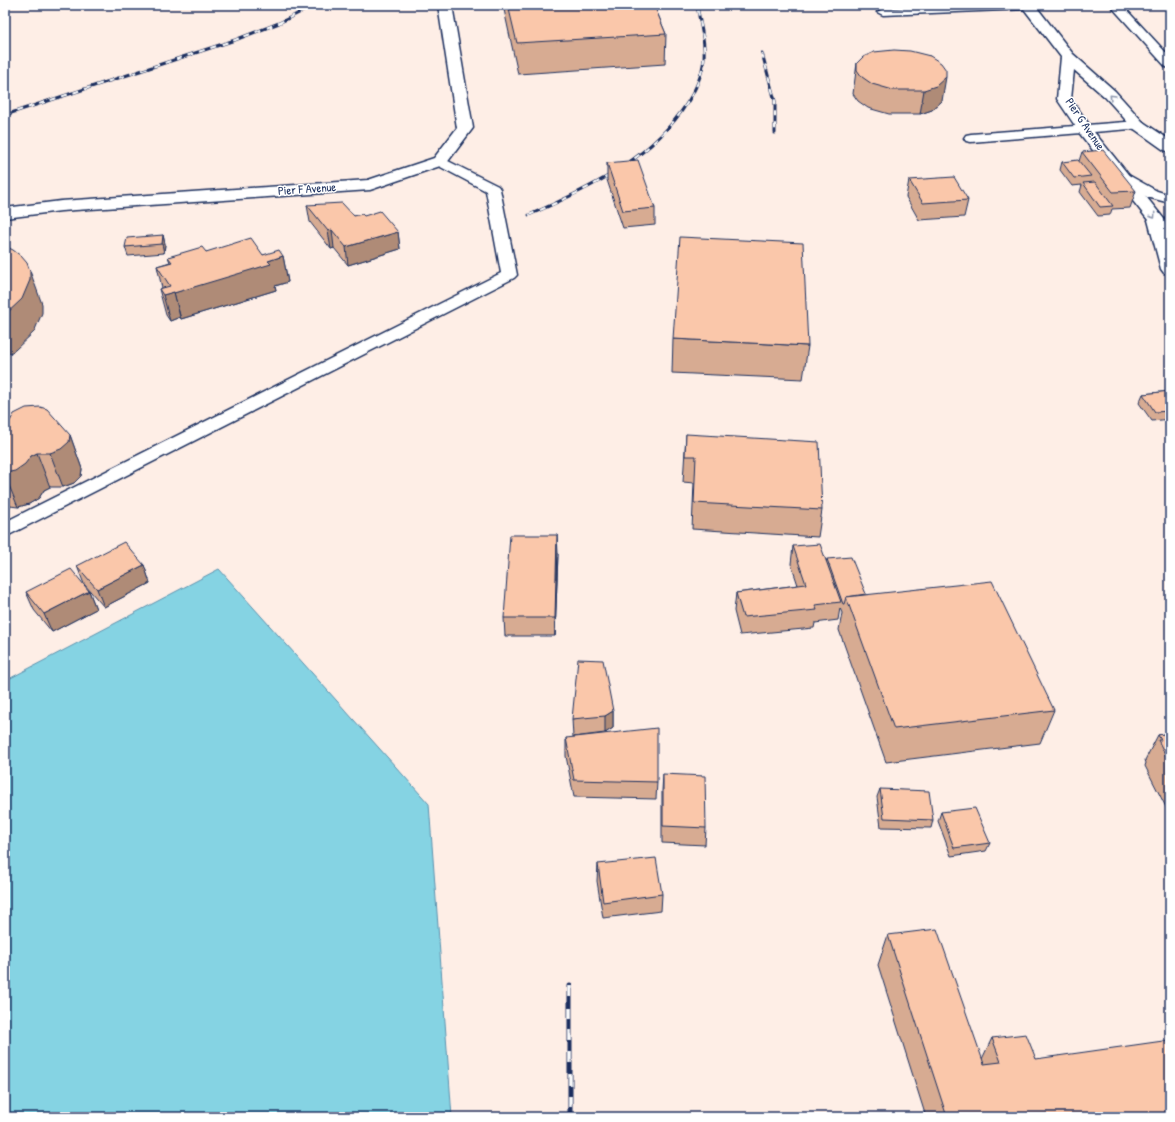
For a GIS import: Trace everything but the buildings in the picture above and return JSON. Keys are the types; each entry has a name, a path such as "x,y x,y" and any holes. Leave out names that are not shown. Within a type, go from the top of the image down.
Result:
{"main road":[{"path":"440,161 465,128 445,5"},
{"path":"1028,5 1068,57 1110,94 1138,125 1170,147"},
{"name":"Pier G Avenue","path":"1068,57 1064,99 1085,130 1156,219 1170,264"},
{"name":"Pier F Avenue","path":"5,213 61,206 370,185 440,161"}],"lane":[{"path":"883,12 1028,5"},
{"path":"1116,5 1170,64"},
{"path":"971,138 1138,125"},
{"path":"5,530 508,275 502,228 493,188 440,161"},
{"path":"1123,176 1152,194 1170,199"}],"water":[{"path":"219,569 429,804 452,1117 5,1117 5,681"}],"railway":[{"path":"5,115 235,40 279,23 315,5"},
{"path":"529,215 572,196 632,160 650,146 681,112 695,90 703,65 704,42 697,5"},
{"path":"762,53 775,101 775,133"},
{"path":"570,986 570,1117"}]}
